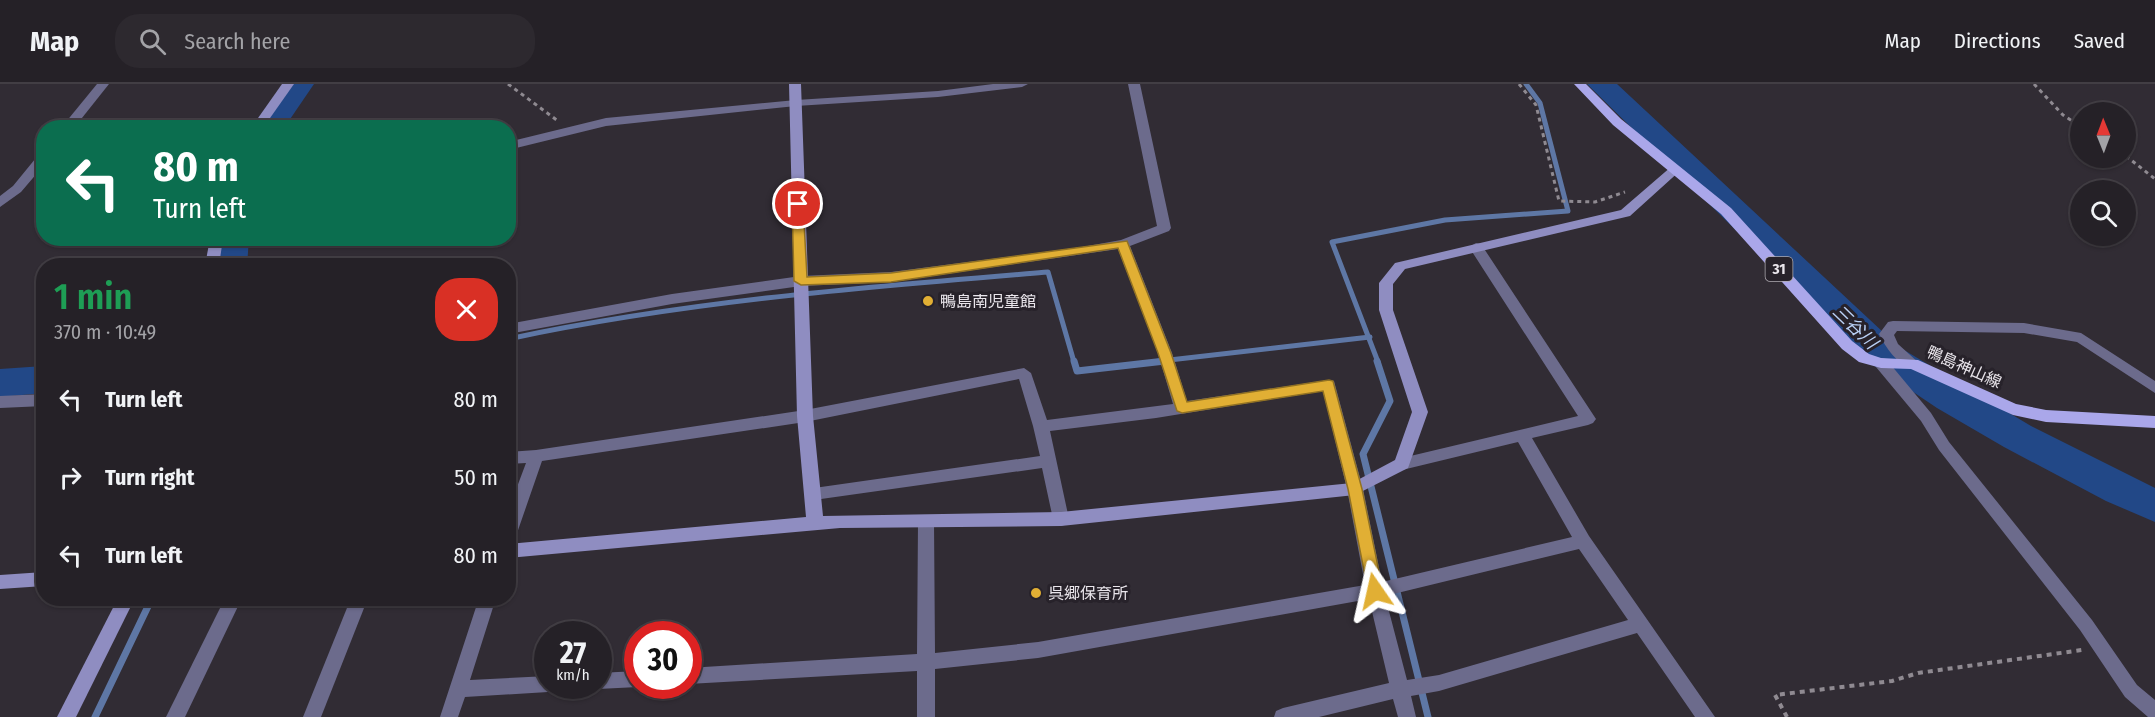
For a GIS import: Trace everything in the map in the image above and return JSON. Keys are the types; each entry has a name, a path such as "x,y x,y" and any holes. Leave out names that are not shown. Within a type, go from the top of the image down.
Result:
{"main road":[{"name":"鴨島神山線","path":"1580,84 1617,122 1726,211 1847,345 1864,358 1883,363 1908,364 2013,408 2046,416 2155,422"}],"street":[{"path":"74,120 103,84"},
{"path":"263,120 288,84"},
{"path":"795,84 805,416 815,522"},
{"path":"516,144 606,122 796,104 938,94 1022,84"},
{"path":"516,327 672,298 802,291 1082,251 1122,244 1164,228 1134,84"},
{"path":"0,203 17,189 36,166"},
{"path":"1402,464 1420,412 1386,309 1386,283 1400,266 1625,213 1676,169"},
{"path":"1122,244 1167,360 1182,408"},
{"path":"516,550 815,522 1061,519 1355,489 1402,464 1588,419 1476,247"},
{"path":"1908,364 1893,347 1886,333 1893,326 2024,328 2081,338 2155,388"},
{"path":"1883,363 1926,417 1944,446 2101,647 2131,691 2155,711"},
{"path":"516,457 805,416 1024,373 1050,461 1061,519"},
{"path":"1041,426 1182,408 1329,385 1355,489 1375,591 1407,717"},
{"path":"0,402 36,400"},
{"path":"1522,435 1583,541 1706,717"},
{"path":"516,513 536,456"},
{"path":"814,494 1050,461"},
{"path":"926,522 926,717"},
{"path":"702,675 926,662 1038,650 1375,591 1583,541"},
{"path":"0,582 36,580"},
{"path":"66,717 123,606"},
{"path":"175,717 230,606"},
{"path":"312,717 357,606"},
{"path":"449,717 485,606"},
{"path":"1283,717 1401,689 1438,683 1642,624"},
{"path":"458,689 534,685"}],"path":[{"path":"508,84 568,130"},
{"path":"1519,84 1536,105 1559,201 1595,202 1634,189"},
{"path":"2034,84 2070,120"},
{"path":"2136,164 2155,179"},
{"path":"1787,717 1775,695 1892,681 1918,673 2101,647"}],"waterway":[{"path":"275,120 300,84"},
{"path":"1368,337 1332,242 1445,220 1568,211 1540,103 1526,84"},
{"name":"三谷川","path":"1601,84 1886,356 2017,437 2155,506"},
{"path":"231,258 232,246"},
{"path":"516,337 709,305 1048,272 1074,362"},
{"path":"1152,362 1368,337"},
{"path":"1368,337 1378,362"},
{"path":"1074,361 1077,371 1165,361"},
{"path":"1377,361 1390,401 1363,454 1428,717"},
{"path":"0,383 36,380"},
{"path":"95,717 148,606"}],"place":[{"name":"鴨島南児童館","path":"928,301"},
{"name":"呉郷保育所","path":"1036,593"}],"route":[{"path":"798,204 801,281 891,277 1122,244 1165,353 1182,408 1329,385 1355,489 1375,591"}]}
